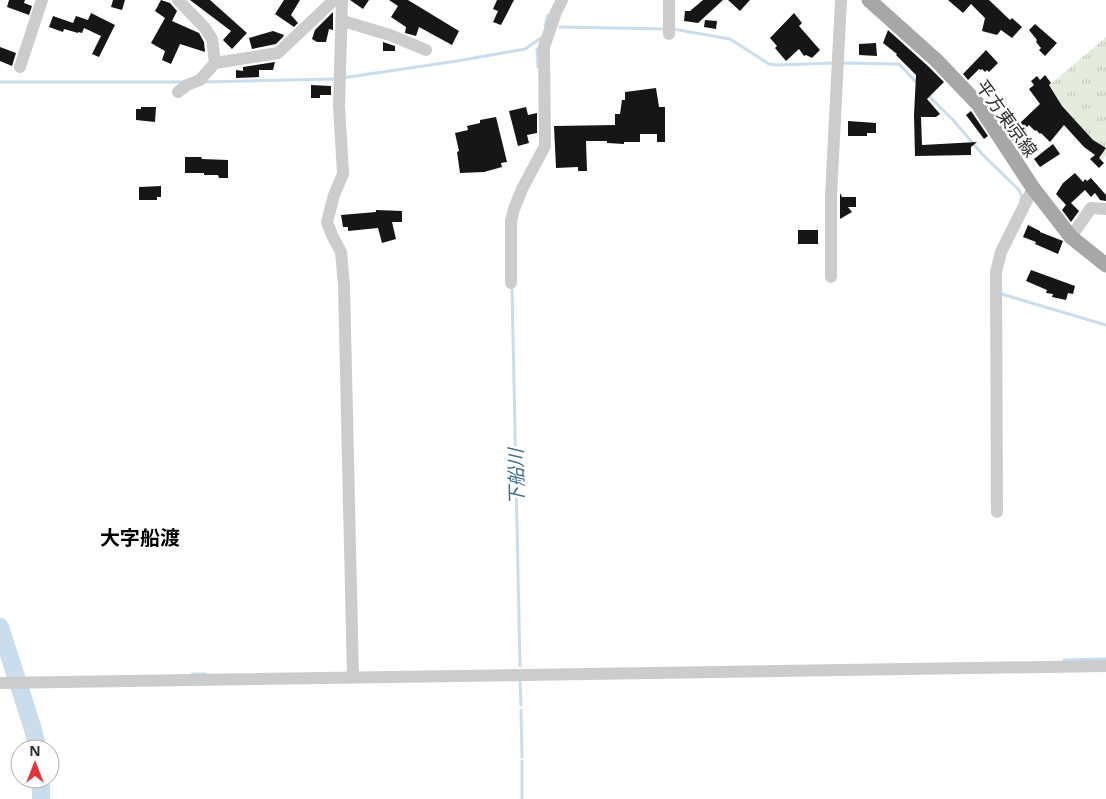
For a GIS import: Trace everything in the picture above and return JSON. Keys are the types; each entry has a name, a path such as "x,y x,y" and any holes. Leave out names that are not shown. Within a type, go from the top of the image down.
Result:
{"main road":[{"name":"平方東京線","path":"869,0 936,60 978,104 1033,188 1071,237 1106,265"}],"street":[{"path":"20,66 42,0"},
{"path":"178,0 205,28 212,39 215,63"},
{"path":"178,92 187,85 200,80 215,63 278,53 334,0"},
{"path":"342,0 343,22 339,104 344,174 334,195 327,222 341,252 344,286 353,677"},
{"path":"511,283 511,221 522,189 545,146 544,47 562,0"},
{"path":"669,0 669,34"},
{"path":"831,277 831,196 841,0"},
{"path":"343,22 390,35 426,50"},
{"path":"998,512 996,272 1001,252 1033,188"},
{"path":"1071,237 1091,208 1106,210"},
{"path":"0,683 1106,666"}],"green space":[{"path":"1106,37 1106,156 1101,161 1055,117 1038,95"}],"building":[{"path":"9,0 25,0 24,3 32,6 29,15 7,7"},
{"path":"113,0 125,0 122,10 111,7"},
{"path":"161,0 170,3 177,11 172,21 199,33 204,42 205,52 180,44 171,64 162,60 165,51 151,43 165,18 155,11"},
{"path":"190,0 210,0 247,33 232,49 223,40 231,31"},
{"path":"284,0 300,0 291,15 298,23 294,27 275,14"},
{"path":"350,0 369,0 363,9"},
{"path":"389,0 408,0 459,31 452,45 419,27 416,36 405,33 406,27 391,17 398,6"},
{"path":"497,0 514,0 501,25 493,22 498,11 493,9"},
{"path":"703,0 723,0 698,23 684,21 685,11 690,11"},
{"path":"728,0 750,0 740,11"},
{"path":"948,0 989,0 1010,20 1012,18 1022,27 1012,38 1001,30 997,35 982,31 985,18 971,4 963,13"},
{"path":"333,12 333,30 329,29 326,42 317,42 312,39 315,30"},
{"path":"91,13 115,25 99,57 92,54 101,36 84,28 82,33 78,33 64,29 63,32 49,27 53,16 73,23 76,16 88,20"},
{"path":"794,13 802,23 799,26 820,50 812,58 804,56 799,49 786,61 775,48 777,46 770,38"},
{"path":"705,20 717,21 716,29 704,27"},
{"path":"1035,24 1057,43 1045,56 1039,50 1041,48 1036,42 1037,40 1029,30"},
{"path":"888,30 944,82 927,99 940,114 936,117 921,117 922,145 977,142 971,147 971,155 915,156 914,115 916,75 897,54 883,43"},
{"path":"273,31 284,35 276,44 252,49 249,38"},
{"path":"383,42 395,46 395,51 383,51"},
{"path":"876,43 877,56 859,55 859,44"},
{"path":"0,47 16,53 12,66 0,61"},
{"path":"986,50 998,63 989,72 979,69 968,80 963,74"},
{"path":"275,62 273,70 259,70 259,77 236,78 236,70 243,71 243,67"},
{"path":"1045,75 1062,106 1093,140 1106,148 1099,158 1104,163 1099,168 1090,159 1095,155 1084,147 1064,125 1050,142 1029,125 1013,141 1006,130 1017,120 1020,123 1040,104 1029,89 1034,85 1031,81 1037,76 1040,80"},
{"path":"311,85 331,86 331,95 320,95 320,98 311,98"},
{"path":"656,88 659,107 665,107 665,142 657,142 657,134 640,134 640,142 624,142 624,144 607,143 607,141 586,141 587,171 578,171 578,167 556,168 554,126 615,125 615,114 620,114 622,100 625,100 625,92"},
{"path":"141,107 156,107 155,122 136,120 136,109 141,109"},
{"path":"526,107 528,115 537,113 537,133 527,135 529,143 518,146 509,111"},
{"path":"971,111 988,136 984,139 966,115"},
{"path":"496,117 507,162 501,163 502,167 484,172 460,173 457,152 459,151 455,133 468,130 467,126 480,123 480,120"},
{"path":"848,121 876,123 876,133 867,133 867,136 848,136"},
{"path":"1053,144 1060,154 1040,167 1034,159"},
{"path":"185,157 228,160 228,178 219,178 218,175 204,175 204,173 185,173"},
{"path":"1075,173 1083,182 1085,179 1087,181 1091,178 1106,195 1106,201 1100,200 1095,193 1091,197 1085,190 1071,203 1079,211 1071,222 1062,210 1066,205 1056,194 1063,183"},
{"path":"161,186 161,197 157,197 157,200 139,200 139,187"},
{"path":"840,193 842,197 856,197 856,207 848,207 852,212 840,219"},
{"path":"376,210 402,211 402,222 392,222 396,239 382,243 378,228 348,231 348,227 343,227 341,215 376,212"},
{"path":"1028,225 1063,241 1058,254 1023,237"},
{"path":"798,230 818,230 818,244 798,244"},
{"path":"1031,270 1075,286 1073,294 1068,293 1066,300 1052,297 1053,294 1046,293 1047,290 1026,281"}],"waterway":[{"name":"下船川","path":"545,26 548,15"},
{"path":"560,27 667,29"},
{"path":"673,29 730,39 769,64 834,63"},
{"path":"342,78 525,49 541,38"},
{"name":"下船川","path":"537,49 538,67"},
{"path":"840,63 899,64 918,84"},
{"path":"202,82 336,79"},
{"path":"0,82 184,82"},
{"path":"927,94 953,120 982,154 1019,190 1022,197 1020,200"},
{"name":"下船川","path":"512,288 520,666"},
{"path":"998,293 1106,325"},
{"path":"0,627 35,739"},
{"path":"1064,660 1106,659"},
{"path":"192,674 206,674"},
{"name":"下船川","path":"520,682 521,705"},
{"name":"下船川","path":"521,710 522,757"},
{"name":"下船川","path":"522,761 522,799"},
{"path":"41,789 41,799"}],"district":[{"name":"大字船渡","path":"140,537"}]}
